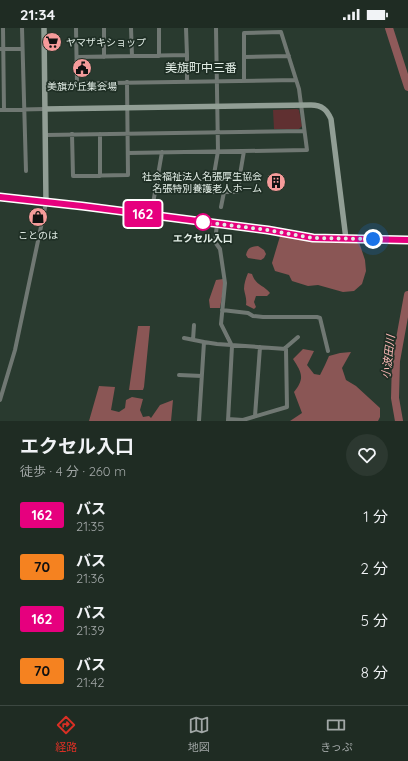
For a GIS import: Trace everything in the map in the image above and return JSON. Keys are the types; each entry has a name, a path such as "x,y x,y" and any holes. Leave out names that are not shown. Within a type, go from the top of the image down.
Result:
{"main road":[{"path":"0,197 268,230 313,238 408,240"}],"street":[{"path":"2,28 2,110 301,105 315,105 323,108 326,110 331,119 346,239"},
{"path":"22,28 26,171"},
{"path":"0,400 15,350 46,202 44,28"},
{"path":"76,28 77,84"},
{"path":"104,28 104,57"},
{"path":"131,28 132,56"},
{"path":"159,28 159,56"},
{"path":"186,28 187,82"},
{"path":"216,28 218,151 211,192 237,192 244,151"},
{"path":"128,153 307,150 296,80 281,32 244,33 244,81"},
{"path":"1,49 22,49"},
{"path":"77,57 187,55"},
{"path":"244,57 289,56"},
{"path":"45,84 296,80"},
{"path":"72,134 73,176 128,175 126,82"},
{"path":"46,135 304,131"},
{"path":"100,134 100,176"},
{"path":"151,215 162,152"},
{"path":"221,207 224,192"},
{"path":"217,224 215,242 220,249 225,283 221,324 232,346 228,420 243,420 287,407 286,349 284,349"},
{"path":"222,310 248,313 253,316 263,317 320,318 328,351"},
{"path":"193,340 194,325"},
{"path":"184,338 232,346 284,349 298,337"},
{"path":"199,421 204,342"},
{"path":"255,416 260,347"},
{"path":"179,374 202,376"}],"shaded area":[{"path":"273,110 299,110 302,126 299,129 274,129"},
{"path":"281,233 321,241 359,242 365,260 366,271 362,284 354,291 343,292 318,285 308,286 292,281 289,275 275,271 272,263"},
{"path":"258,246 264,250 266,254 264,258 261,260 248,258 246,255 249,249"},
{"path":"248,273 252,274 256,281 270,293 267,296 256,296 254,302 256,307 254,309 246,305 244,287"},
{"path":"223,279 223,291 220,308 210,308 209,300 216,280"},
{"path":"138,326 150,326 144,387 143,390 129,390"},
{"path":"303,349 314,351 307,365 314,374 320,375 329,356 351,352 342,368 346,380 356,386 380,408 380,417 378,421 290,421 302,413 294,392 300,383 301,376 293,359"},
{"path":"99,386 115,387 111,410 119,412 125,408 126,400 132,397 143,399 140,410 143,417 149,416 151,418 160,405 173,400 171,421 89,421"}],"waterway":[{"name":"小波田川","path":"389,28 408,87"},
{"name":"小波田川","path":"399,421 395,398 396,361 408,295"}],"bus line":[{"name":"162","path":"0,197 268,230 313,238 408,240"}],"place":[{"name":"ヤマザキショップ","path":"52,42"},
{"name":"美旗が丘集会場","path":"82,68"},
{"name":"社会福祉法人名張厚生協会 名張特別養護老人ホーム","path":"276,182"},
{"name":"ことのは","path":"38,217"},
{"name":"エクセル入口","path":"203,222"}],"district":[{"name":"美旗町中三番","path":"201,68"}],"route":[{"path":"203,222 283,232 295,236 313,238 373,239"}]}
